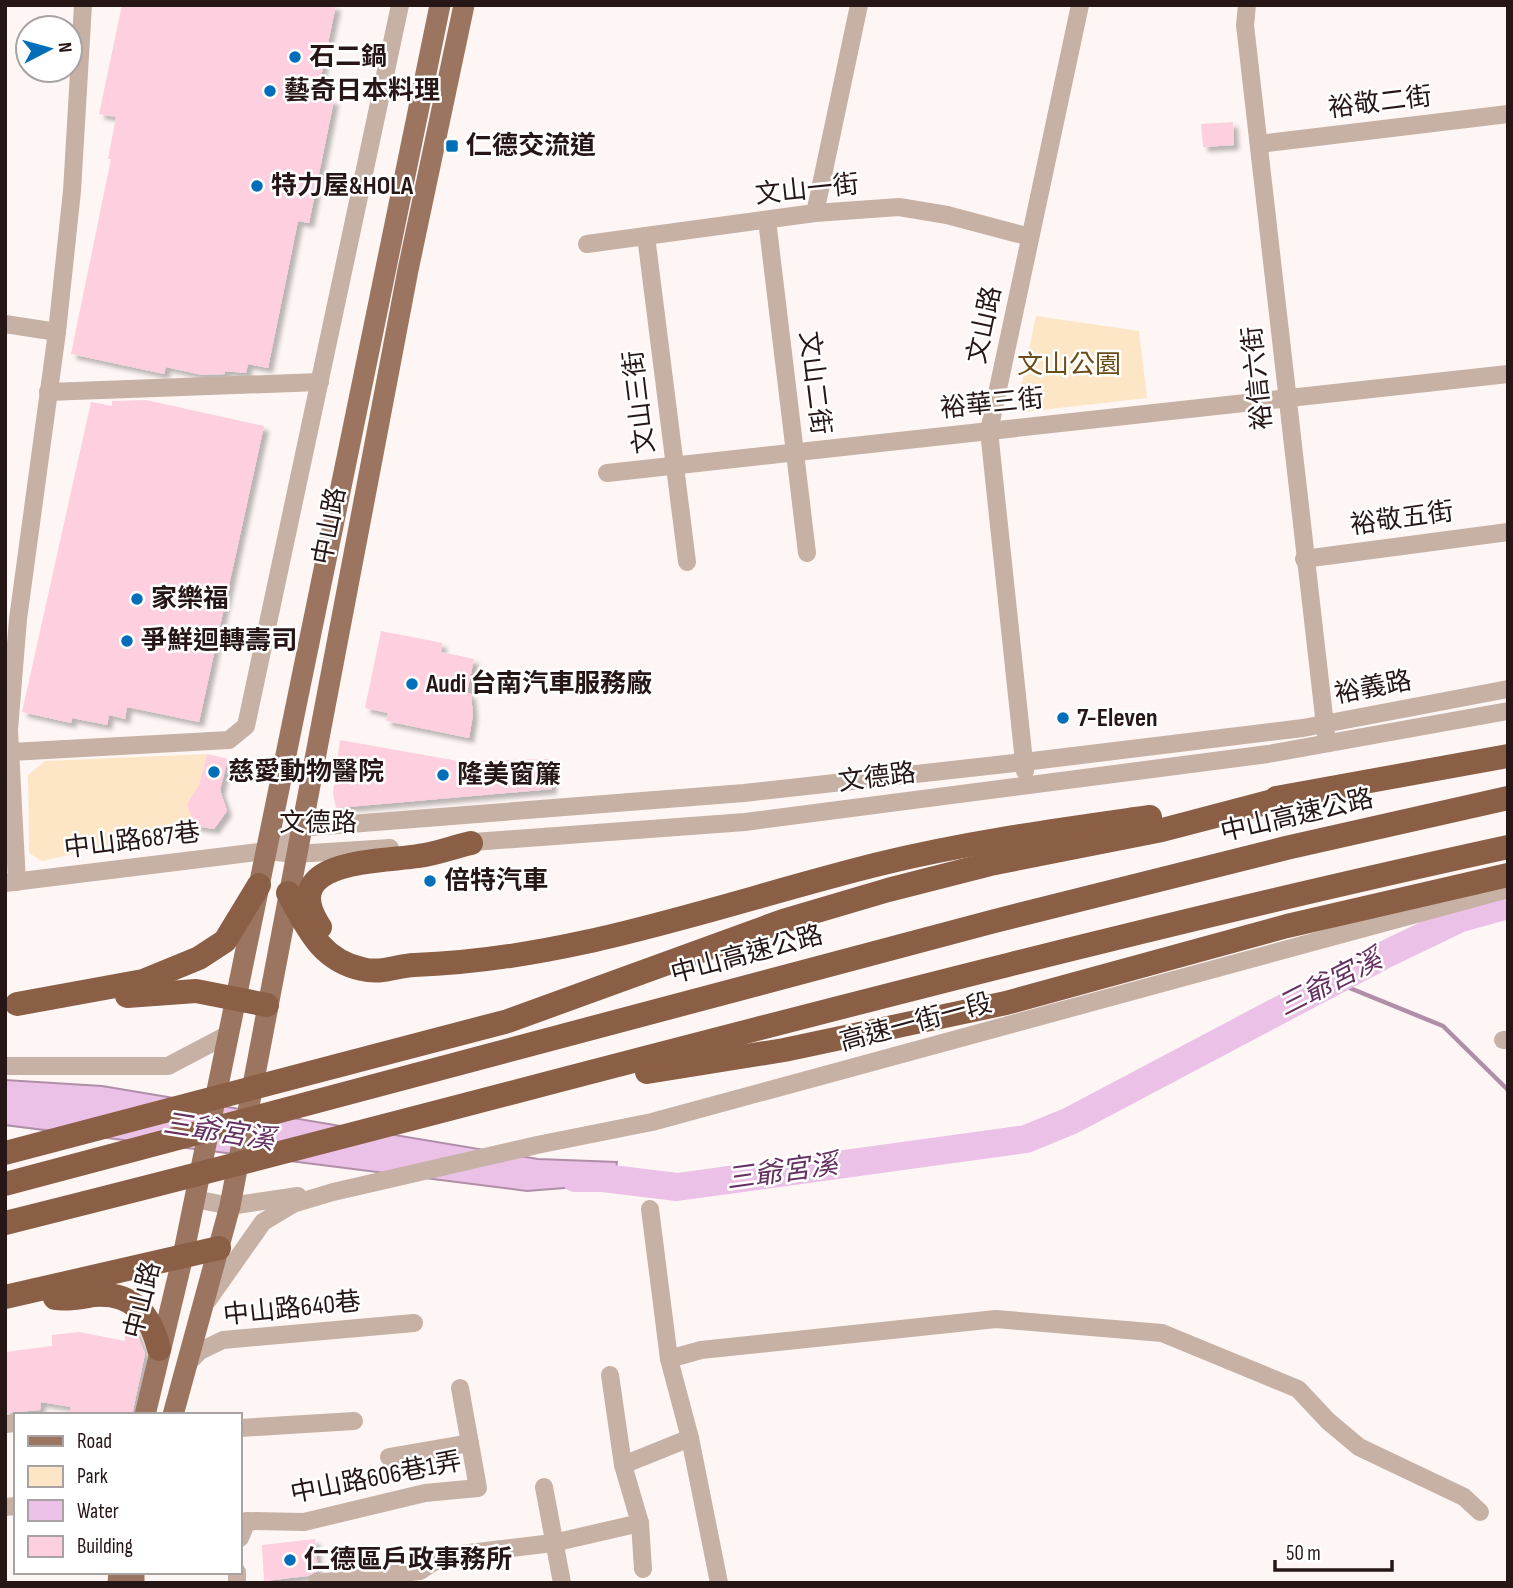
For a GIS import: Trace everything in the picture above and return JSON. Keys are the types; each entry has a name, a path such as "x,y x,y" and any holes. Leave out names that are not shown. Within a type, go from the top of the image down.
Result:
{"highway":[{"path":"471,843 421,856 336,867 323,874 312,889 310,902 316,922 336,946 357,958 402,966 463,963 592,939 961,845 1292,796 1508,756"},
{"path":"11,1152 508,1021 783,920 888,890 990,864 1163,830 1292,796"},
{"name":"中山高速公路","path":"15,1182 991,922 1286,848 1508,798"},
{"path":"5,1223 1033,958 1300,892 1508,847"},
{"path":"488,1097 784,1050 1006,1003 1287,926 1508,875"},
{"path":"11,1007 143,981 199,958 225,941 259,885"},
{"path":"288,893 309,933 329,954 364,970 389,970 402,966"},
{"path":"11,1007 196,991 267,1005"},
{"path":"5,1297 219,1248"},
{"path":"31,1293 64,1300 108,1295 129,1300 149,1317 159,1349"}],"main road":[{"name":"中山路","path":"145,1413 197,1191 440,5"},
{"name":"中山路","path":"230,1206 299,828 408,270 464,5"},
{"path":"174,1413 230,1206"}],"street":[{"path":"11,883 9,730 18,620 57,332 72,191 83,5"},
{"path":"11,752 229,740 246,726 400,5"},
{"path":"815,213 859,5"},
{"name":"文山路","path":"1027,785 989,431 1080,5"},
{"name":"裕信六街","path":"1247,5 1245,25 1304,559 1328,744"},
{"name":"裕敬二街","path":"1259,144 1508,114"},
{"name":"文山一街","path":"587,244 815,213 899,207 947,215 1030,237"},
{"name":"文山二街","path":"767,220 807,553"},
{"name":"文山三街","path":"646,236 687,562"},
{"path":"5,324 57,332"},
{"name":"裕華三街","path":"607,473 1508,374"},
{"path":"48,392 320,382"},
{"name":"裕敬五街","path":"1304,559 1508,532"},
{"name":"裕義路","path":"1247,736 1508,689"},
{"name":"裕義路","path":"1268,754 1508,711"},
{"name":"文德路","path":"266,851 299,828 744,793 1247,736"},
{"name":"文德路","path":"266,851 296,855 745,821 1268,754"},
{"name":"中山路687巷","path":"11,883 266,851"},
{"name":"高速一街一段","path":"202,1312 263,1222 293,1204 333,1192 537,1145 652,1122 1508,889"},
{"path":"5,1066 168,1066 227,1035"},
{"name":"高速一街一段","path":"197,1191 230,1206 333,1192"},
{"path":"650,1209 668,1359 690,1438 719,1583"},
{"path":"668,1359 701,1350 996,1319 1162,1333 1201,1346 1298,1389 1328,1421 1359,1447 1464,1497 1480,1512"},
{"name":"中山路640巷","path":"185,1367 200,1351 223,1340 414,1323"},
{"path":"610,1375 623,1465 640,1523 643,1569"},
{"name":"中山路606巷1弄","path":"242,1533 247,1521 304,1522 425,1493 478,1488 460,1388"},
{"path":"242,1428 354,1421"},
{"path":"623,1465 690,1438"},
{"path":"389,1457 470,1443"},
{"path":"544,1486 562,1583"},
{"path":"317,1583 420,1571 443,1556 553,1543 640,1523"}],"green space":[{"name":"文山公園","path":"1036,316 1139,331 1147,398 1024,412 1017,406"},
{"path":"207,754 199,785 187,804 195,826 42,861 29,853 28,775 45,761"}],"water":[{"path":"5,1080 102,1086 538,1159 617,1162 614,1184 527,1191 5,1125"}],"building":[{"name":"特力屋&HOLA","path":"122,5 336,5 317,96 334,100 309,223 298,221 268,368 248,364 246,373 225,371 225,374 202,375 166,367 164,374 71,354 111,159 108,159 116,117 99,114"},
{"path":"1233,122 1234,145 1203,147 1201,124"},
{"name":"家樂福","path":"146,400 264,426 199,722 127,707 125,719 109,715 107,725 72,718 71,723 22,712 91,402 112,406 112,401"},
{"name":"Audi 台南汽車服務廠","path":"381,631 442,643 441,652 474,659 467,693 471,694 473,715 469,738 386,721 388,713 365,708"},
{"name":"隆美窗簾","path":"340,740 458,761 550,759 552,789 336,808 333,794"},
{"path":"207,754 228,759 220,790 227,811 214,829 195,826 187,804 199,785"},
{"path":"125,1328 135,1328 145,1354 132,1413 70,1413 71,1407 41,1402 40,1410 5,1413 5,1352 52,1346 52,1335 79,1332 125,1341"},
{"name":"仁德區戶政事務所","path":"315,1539 318,1571 308,1576 264,1581 262,1545"}],"waterway":[{"name":"三爺宮溪","path":"575,1178 603,1178 677,1187 1026,1139 1070,1121 1382,956 1461,918 1508,905"},
{"path":"1335,982 1443,1026 1508,1090"}],"place":[{"name":"石二鍋","path":"295,57"},
{"name":"藝奇日本料理","path":"270,91"},
{"name":"仁德交流道","path":"452,146"},
{"name":"特力屋&HOLA","path":"257,186"},
{"name":"家樂福","path":"137,599"},
{"name":"爭鮮迴轉壽司","path":"127,641"},
{"name":"Audi 台南汽車服務廠","path":"412,684"},
{"name":"7-Eleven","path":"1063,718"},
{"name":"慈愛動物醫院","path":"214,772"},
{"name":"隆美窗簾","path":"443,775"},
{"name":"倍特汽車","path":"430,881"},
{"name":"仁德區戶政事務所","path":"290,1560"}]}
